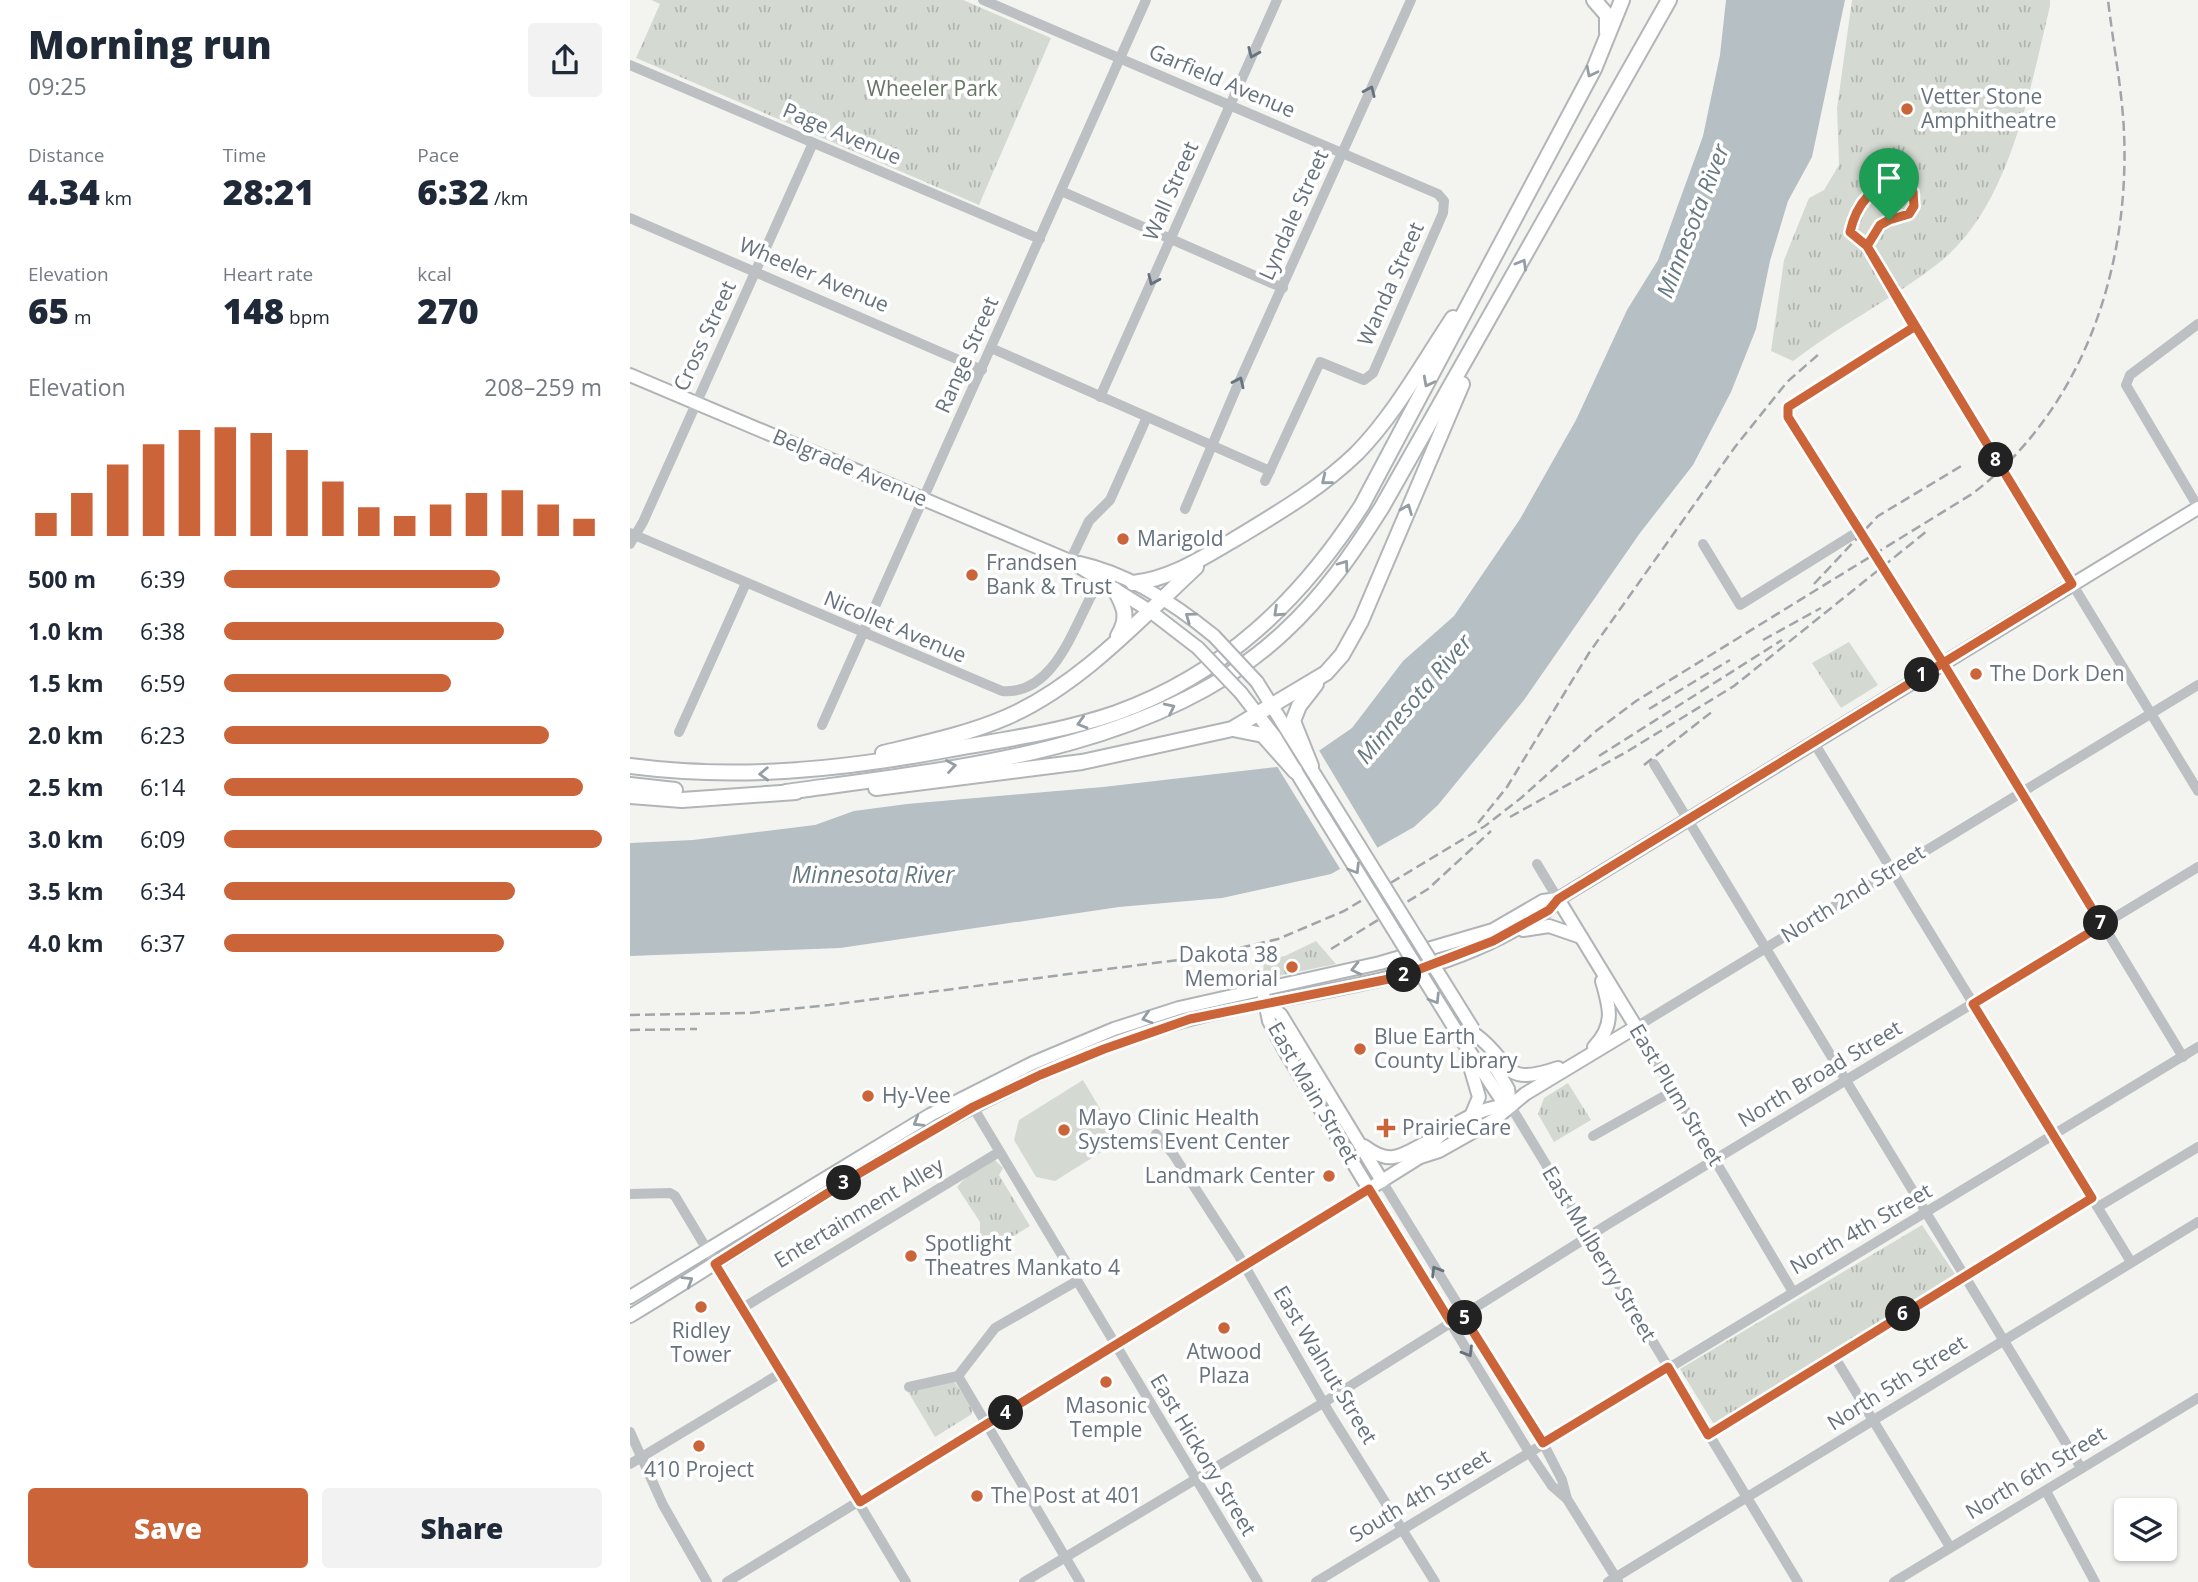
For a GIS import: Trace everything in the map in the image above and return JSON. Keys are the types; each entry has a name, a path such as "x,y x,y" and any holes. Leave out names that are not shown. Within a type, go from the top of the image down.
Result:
{"highway":[{"path":"1594,0 1607,15 1605,43"},
{"path":"630,765 723,775 832,768 1048,732 1116,713 1182,682 1242,643 1296,596 1342,537 1362,505 1605,43 1622,0"},
{"path":"786,792 976,763 1112,730 1161,712 1235,671 1283,634 1343,569 1498,306 1669,0"},
{"path":"1133,583 1164,578 1210,554 1309,493 1357,453 1395,406 1498,249"},
{"path":"1311,766 1291,729 1299,706 1342,655 1362,621 1417,486 1498,306"},
{"path":"832,768 943,739 1008,716 1055,691 1165,599 1210,554"},
{"path":"1115,590 1126,614 1125,624 1115,640"},
{"path":"1232,729 1326,673"},
{"path":"630,796 682,800 715,795 849,790 983,776 1082,762 1232,729 1255,731 1272,739 1295,771"},
{"path":"630,785 715,795"}],"main road":[{"name":"Belgrade Avenue","path":"630,375 1070,561 1150,611 1198,648 1241,693 1272,739"},
{"path":"1493,941 1549,910 1558,899 1686,819 2198,508"},
{"name":"Belgrade Avenue","path":"1070,561 1097,567 1165,599 1214,636 1257,682 1291,729"},
{"path":"1311,766 1475,1032 1508,1089 1510,1105"},
{"path":"1295,771 1463,1043 1501,1099 1510,1105"},
{"path":"630,1297 707,1250 969,1102 1114,1029 1179,1008 1380,963 1479,934 1543,901 1558,899"},
{"name":"East Plum Street","path":"1558,899 1636,1027"},
{"path":"630,1316 969,1102 1104,1049 1190,1019 1399,977 1538,926 1581,937"},
{"path":"1475,1032 1509,1070 1525,1076 1535,1076 1581,1060 1604,1036 1610,1023 1610,1007 1597,964"},
{"name":"East Main Street","path":"1261,990 1269,1021 1369,1189"},
{"name":"East Main Street","path":"1266,1003 1281,1015 1382,1181"},
{"name":"North 2nd Street","path":"1369,1189 1420,1157 1439,1151 1494,1121 1510,1105 1636,1027"},
{"path":"1463,1043 1479,1097 1471,1116"},
{"name":"North 2nd Street","path":"1420,1157 1432,1140 1471,1116 1491,1106 1510,1105"},
{"path":"1357,1141 1377,1156 1387,1159 1399,1157 1432,1140"}],"street":[{"name":"Garfield Avenue","path":"983,0 1438,194 1444,201"},
{"name":"Range Street","path":"822,725 1146,0"},
{"name":"Wall Street","path":"1100,397 1277,0"},
{"name":"Lyndale Street","path":"1185,509 1411,0"},
{"name":"Page Avenue","path":"630,65 1040,239"},
{"name":"Cross Street","path":"632,537 757,271 813,143"},
{"path":"1867,246 1880,225 1909,214 1914,206 1913,192 1907,186 1898,182 1889,183 1869,194 1860,204 1850,232 1867,246 2198,791"},
{"path":"1061,191 1283,288"},
{"name":"Wanda Street","path":"1270,471 1320,362 1367,379 1373,373 1443,213 1444,201"},
{"name":"Wheeler Avenue","path":"630,218 982,370"},
{"path":"2198,324 2127,379 2129,391 2198,508"},
{"path":"1914,327 1788,407 1788,417 2022,790 2183,1057"},
{"path":"991,348 1270,471 1265,481"},
{"path":"1070,561 1088,521 1111,500 1147,417"},
{"path":"1703,544 1740,605 1859,531"},
{"name":"Nicollet Avenue","path":"632,537 988,687 1011,691 1027,687 1049,670 1100,580"},
{"path":"680,732 746,583"},
{"name":"North 2nd Street","path":"1636,1027 2198,685"},
{"path":"1814,741 2131,1262"},
{"path":"1654,764 1847,1080 2001,1341 2081,1468"},
{"path":"1538,863 1558,899"},
{"name":"North Broad Street","path":"1024,1582 2198,867"},
{"name":"East Plum Street","path":"1636,1027 1793,1292"},
{"name":"North 4th Street","path":"1543,1443 1926,1215 2198,1047"},
{"path":"1593,1136 1673,1091"},
{"name":"East Hickory Street","path":"969,1102 1258,1582"},
{"name":"East Mulberry Street","path":"1510,1105 1798,1582"},
{"name":"East Walnut Street","path":"1156,1134 1173,1154 1245,1266 1323,1402 1435,1582"},
{"path":"1708,1435 1965,1277 2095,1202 2198,1147"},
{"name":"Entertainment Alley","path":"741,1309 999,1152"},
{"name":"East Main Street","path":"1382,1181 1543,1443 1562,1480 1567,1499 1614,1580"},
{"path":"727,1582 1116,1347 1369,1189"},
{"name":"East Main Street","path":"1369,1189 1529,1452 1552,1486 1567,1499"},
{"path":"630,1194 670,1193 676,1196 906,1582"},
{"name":"North 5th Street","path":"1614,1580 2198,1222"},
{"path":"909,1387 958,1376 995,1328 1077,1281"},
{"path":"1834,1356 1950,1547"},
{"path":"630,1464 781,1373"},
{"path":"958,1376 1080,1582"},
{"name":"North 6th Street","path":"1894,1582 2198,1398"},
{"path":"630,1432 663,1505 707,1582"},
{"name":"South 4th Street","path":"1316,1582 1543,1443"},
{"path":"2046,1491 2095,1582"}],"green space":[{"name":"Wheeler Park","path":"651,0 963,0 1051,38 979,205 636,58 660,4"},
{"path":"1852,0 2050,0 2050,6 2014,144 1984,210 1964,238 1940,262 1922,275 1793,361 1771,351 1784,260 1809,198 1824,190 1839,165 1837,108"},
{"path":"1849,642 1878,685 1841,708 1812,663"},
{"path":"1316,941 1336,964 1267,978 1263,975 1264,959 1285,956"},
{"name":"Mayo Clinic Health Systems Event Center","path":"1083,1080 1119,1141 1055,1181 1036,1177 1014,1140 1019,1120"},
{"path":"1568,1083 1591,1120 1554,1142 1538,1114 1544,1098"},
{"path":"994,1159 1003,1168 999,1175 1030,1226 989,1251 980,1239 980,1222 957,1187 968,1175"},
{"path":"1922,1225 1955,1274 1715,1426 1680,1369"},
{"path":"954,1381 972,1407 972,1414 935,1437 907,1390"}],"water":[{"name":"Minnesota River","path":"1726,0 1845,0 1812,157 1788,201 1770,261 1756,329 1731,392 1693,465 1640,533 1524,700 1438,805 1414,827 1331,874 1222,898 1119,907 840,948 630,956 630,843 693,840 815,825 854,811 907,804 1103,787 1277,767 1307,759 1352,728 1403,661 1454,616 1520,519 1576,420 1627,310 1658,260 1703,136 1720,55"}],"pier":[{"path":"1317,747 1380,852 1342,872 1275,763 1305,756"}],"railway":[{"path":"630,1015 749,1013 829,1005 1201,957 1278,939 1344,911 1485,826 1521,798 1596,731 1636,701 1972,494 2011,460 2043,421 2070,378 2092,332 2108,284 2124,183 2124,132 2108,0"},
{"path":"1478,823 1507,787 1589,653 1735,447 1787,382 1819,354"},
{"path":"1814,584 1878,516 1963,465"},
{"path":"1510,817 1628,751 1734,686 1927,531"},
{"path":"1763,640 1821,608"},
{"path":"1599,756 1782,640"},
{"path":"1649,709 1730,660"},
{"path":"1644,765 1713,711"},
{"path":"1331,949 1428,889 1491,831"},
{"path":"630,1030 697,1029"}],"place":[{"name":"Vetter Stone Amphitheatre","path":"1907,109"},
{"name":"Marigold","path":"1123,539"},
{"name":"Frandsen Bank & Trust","path":"972,575"},
{"name":"The Dork Den","path":"1976,674"},
{"name":"Dakota 38 Memorial","path":"1292,967"},
{"name":"Blue Earth County Library","path":"1360,1049"},
{"name":"Hy-Vee","path":"868,1096"},
{"name":"PrairieCare","path":"1386,1128"},
{"name":"Mayo Clinic Health Systems Event Center","path":"1064,1130"},
{"name":"Landmark Center","path":"1329,1176"},
{"name":"Spotlight Theatres Mankato 4","path":"911,1256"},
{"name":"Ridley Tower","path":"701,1307"},
{"name":"Atwood Plaza","path":"1224,1328"},
{"name":"Masonic Temple","path":"1106,1382"},
{"name":"410 Project","path":"699,1446"},
{"name":"The Post at 401","path":"977,1496"}],"route":[{"path":"1889,220 1880,225 1867,246 1892,291 1914,327 1788,407 1788,417 1943,663 1558,899 1549,910 1493,941 1399,977 1376,983 1287,998 1190,1019 1040,1075 973,1107 858,1174 715,1264 860,1502 1369,1189 1450,1321 1462,1314 1543,1443 1668,1367 1708,1435 2092,1198 1973,1004 2102,925 1943,663 2072,584 1867,246 1850,232 1860,204 1869,194 1889,183 1898,182 1913,192 1914,206 1909,214 1889,220"}]}
